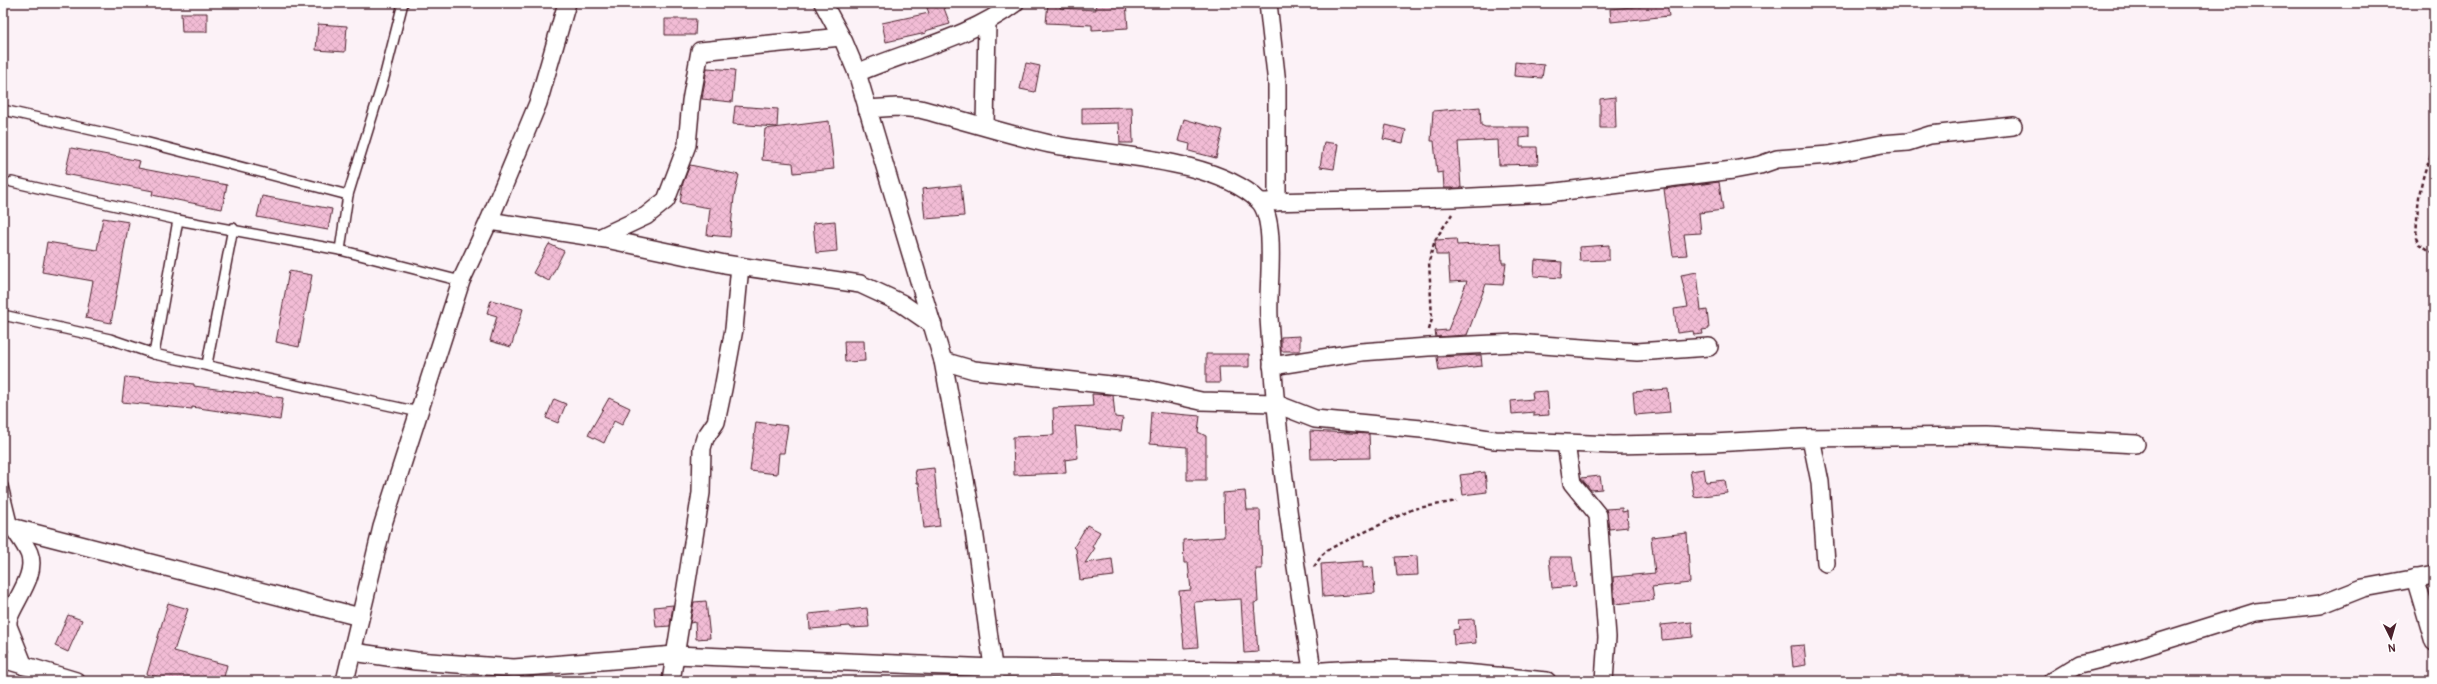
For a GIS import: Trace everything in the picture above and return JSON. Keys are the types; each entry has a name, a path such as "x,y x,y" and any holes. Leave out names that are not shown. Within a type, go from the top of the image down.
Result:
{"street":[{"path":"345,681 382,526 461,281 490,221 538,103 566,3"},
{"path":"823,3 841,37 857,73 866,109 943,361 971,508 995,675"},
{"path":"857,73 891,58 987,23 1015,3"},
{"path":"1268,3 1277,84 1268,219 1271,240 1268,305 1274,404 1313,677"},
{"path":"985,125 987,23"},
{"path":"599,238 646,216 666,200 688,145 691,101 700,51 841,37"},
{"path":"866,109 898,107 920,109 1054,144 1177,164 1219,178 1269,202 1453,198 1548,193 1733,170 1760,165 1777,159 1829,155 1882,144 1908,142 1930,135 2013,126"},
{"path":"490,221 599,238 740,266 870,286 901,302 933,325"},
{"path":"671,681 701,494 702,448 705,438 716,422 723,390 734,329 740,266"},
{"path":"1272,366 1360,352 1422,347 1516,343 1637,352 1709,347"},
{"path":"943,361 974,370 1147,389 1201,401 1274,404 1315,418 1331,421 1432,430 1495,440 1566,444 1706,444 1811,438 1986,436 2136,444"},
{"path":"1811,438 1820,482 1826,563"},
{"path":"1566,444 1572,483 1598,515 1607,637 1604,681"},
{"path":"8,526 360,617"},
{"path":"8,526 29,553 32,562 28,576 8,620 8,626 24,666"},
{"path":"2052,681 2080,664 2128,652 2256,612 2320,605 2363,588 2434,575"},
{"path":"2415,578 2434,642"},
{"path":"353,652 503,674 555,666 675,655 995,675 1313,677 1352,668 1389,668 1547,681"},
{"path":"3,659 76,681"}],"lane":[{"path":"340,250 348,195 384,78 403,3"},
{"path":"3,110 145,142 348,195"},
{"path":"12,182 178,220 233,228 340,250 461,281"},
{"path":"154,354 178,220"},
{"path":"207,364 233,228"},
{"path":"3,315 110,339 154,354 207,364 419,412"},
{"path":"3,486 8,526"}],"path":[{"path":"2434,106 2432,119 2434,139"},
{"path":"2434,149 2423,173 2419,189 2416,238 2419,244 2434,253"},
{"path":"1422,347 1432,319 1429,262 1435,240 1451,217 1453,198"},
{"path":"1301,592 1315,564 1329,549 1413,509 1457,501"}],"building":[{"path":"925,3 942,3 950,24 925,31 926,33 886,42 882,23 929,13"},
{"path":"1048,3 1061,3 1060,8 1096,10 1095,3 1126,3 1128,28 1092,30 1092,25 1046,23"},
{"path":"1667,4 1669,16 1611,22 1610,9"},
{"path":"181,13 207,13 207,32 182,32"},
{"path":"665,19 696,19 695,35 665,35"},
{"path":"318,24 347,26 345,52 316,50"},
{"path":"1515,62 1544,65 1542,78 1514,76"},
{"path":"1026,63 1040,66 1035,92 1020,89"},
{"path":"707,68 735,70 732,102 702,99"},
{"path":"1615,97 1616,128 1600,128 1600,99"},
{"path":"735,106 778,109 777,127 733,124"},
{"path":"1132,107 1133,143 1120,143 1119,123 1082,124 1082,108"},
{"path":"1480,107 1481,125 1485,127 1529,127 1529,137 1520,138 1520,147 1537,147 1538,164 1499,165 1498,140 1458,142 1461,188 1444,188 1443,172 1437,173 1434,141 1431,141 1433,111"},
{"path":"1184,119 1223,130 1216,158 1189,151 1190,144 1178,141"},
{"path":"829,121 834,169 794,173 793,163 762,160 765,129"},
{"path":"1386,125 1406,130 1403,143 1383,139"},
{"path":"1324,142 1338,144 1334,169 1320,167"},
{"path":"71,148 140,161 138,168 227,185 222,209 152,195 153,191 65,174"},
{"path":"690,165 739,175 734,197 730,237 707,235 710,208 680,203 683,183"},
{"path":"1719,182 1723,210 1699,213 1701,233 1684,234 1687,255 1673,256 1664,189"},
{"path":"961,185 964,216 925,219 922,189"},
{"path":"262,196 332,209 328,230 257,217"},
{"path":"103,218 129,222 111,323 86,318 93,281 42,272 47,242 97,250"},
{"path":"835,221 837,251 816,253 813,223"},
{"path":"1456,239 1457,245 1501,243 1502,263 1506,263 1503,285 1486,284 1467,335 1436,337 1435,331 1448,330 1467,281 1450,282 1448,255 1436,255 1435,240"},
{"path":"549,244 564,251 549,281 533,273"},
{"path":"1609,245 1609,260 1580,261 1579,247"},
{"path":"1535,260 1562,262 1561,278 1534,276"},
{"path":"289,271 312,275 299,347 276,342"},
{"path":"1697,272 1701,311 1707,310 1709,329 1702,330 1703,334 1694,335 1693,331 1677,333 1674,309 1688,307 1681,275"},
{"path":"491,300 523,309 511,347 490,341 497,316 487,313"},
{"path":"1300,336 1300,351 1281,351 1281,337"},
{"path":"844,341 864,341 865,361 845,362"},
{"path":"1206,354 1249,354 1249,367 1219,367 1220,383 1206,383"},
{"path":"1481,355 1482,366 1439,371 1437,357"},
{"path":"125,377 194,384 194,386 283,398 280,420 192,407 192,409 122,402"},
{"path":"1668,389 1670,412 1635,415 1633,392"},
{"path":"1547,391 1549,415 1534,416 1534,412 1512,414 1511,401 1533,399 1532,392"},
{"path":"1092,394 1113,395 1115,417 1123,418 1121,431 1075,426 1078,458 1065,460 1066,473 1014,475 1013,437 1054,435 1053,408 1093,406"},
{"path":"609,398 630,408 622,425 614,421 604,443 588,435"},
{"path":"554,399 566,404 558,423 546,418"},
{"path":"1152,412 1200,416 1198,432 1206,436 1206,480 1187,480 1187,447 1150,444"},
{"path":"756,422 788,426 784,453 779,453 777,474 750,471"},
{"path":"1310,431 1369,434 1370,458 1311,459"},
{"path":"934,468 940,526 924,528 919,483 917,483 915,470"},
{"path":"1704,469 1706,482 1725,480 1727,493 1694,497 1690,471"},
{"path":"1485,472 1487,492 1463,495 1460,475"},
{"path":"1600,476 1602,489 1591,490 1581,478"},
{"path":"1245,491 1247,510 1260,510 1262,569 1256,569 1258,602 1254,603 1258,652 1244,653 1241,599 1194,602 1198,647 1184,648 1179,591 1191,590 1188,563 1184,563 1183,540 1224,537 1223,493"},
{"path":"1622,508 1622,512 1627,511 1628,527 1609,529 1606,509"},
{"path":"1087,525 1100,532 1092,547 1095,548 1085,563 1112,559 1114,576 1080,580 1076,549 1074,547"},
{"path":"1687,533 1690,583 1652,587 1654,600 1615,604 1613,577 1655,573 1651,537"},
{"path":"1417,556 1418,575 1397,576 1395,557"},
{"path":"1549,557 1572,557 1576,586 1552,588"},
{"path":"1363,561 1363,568 1373,567 1375,593 1323,597 1321,564"},
{"path":"706,601 710,638 696,639 695,622 690,623 694,602"},
{"path":"168,603 188,609 174,651 227,665 223,681 169,681 147,674"},
{"path":"673,605 670,626 656,627 654,607"},
{"path":"867,608 869,627 851,628 850,626 810,629 809,614"},
{"path":"68,615 82,620 68,652 55,646"},
{"path":"1474,619 1476,643 1454,645 1453,630 1459,629 1458,620"},
{"path":"1692,622 1693,637 1662,640 1661,625"},
{"path":"1804,645 1806,665 1793,667 1791,646"}]}
